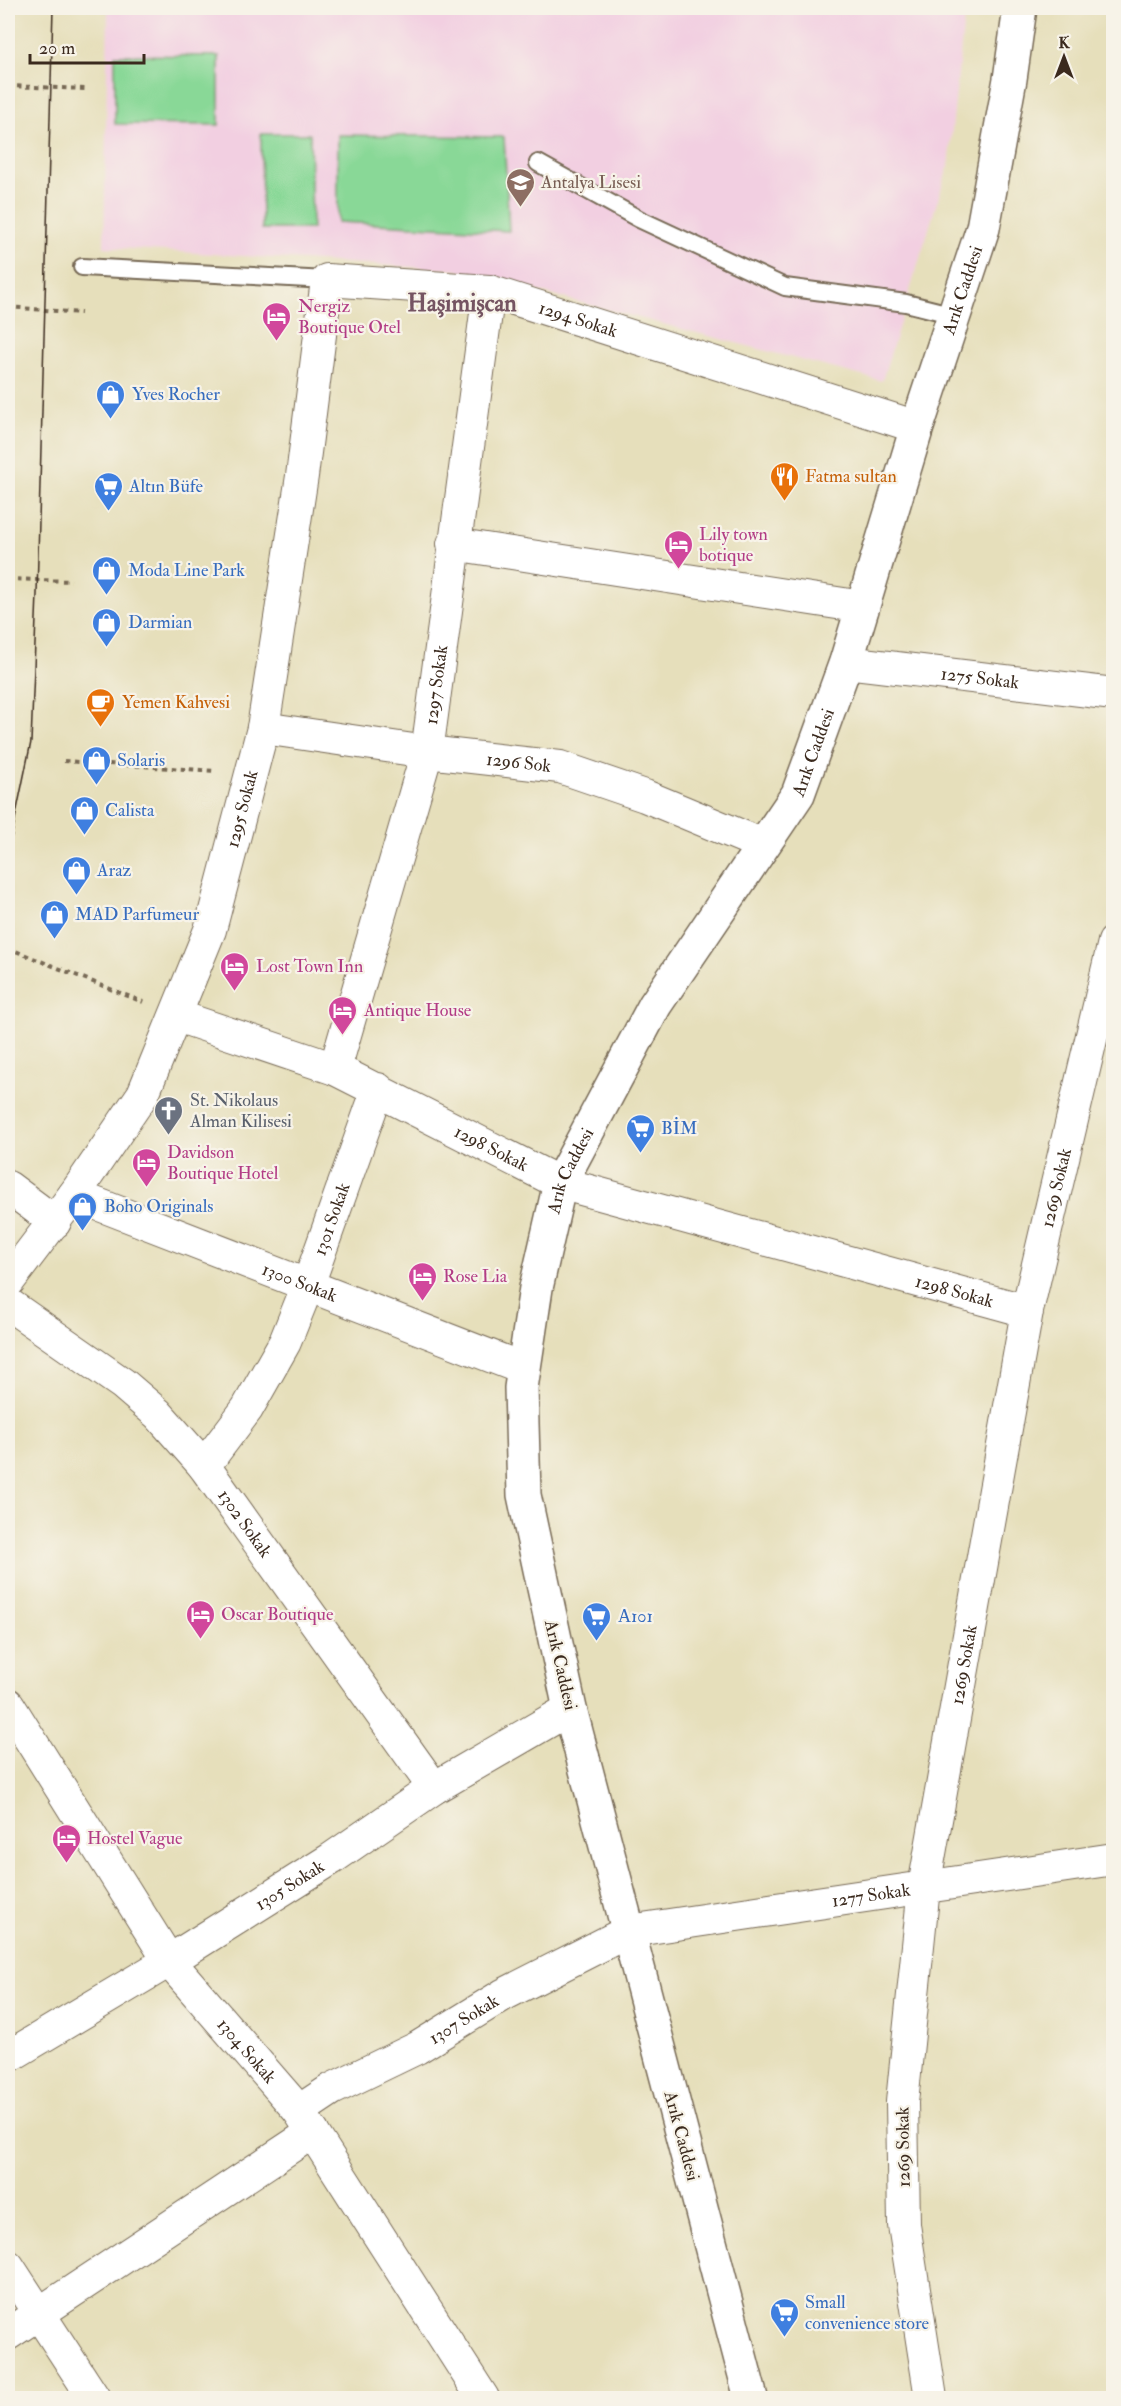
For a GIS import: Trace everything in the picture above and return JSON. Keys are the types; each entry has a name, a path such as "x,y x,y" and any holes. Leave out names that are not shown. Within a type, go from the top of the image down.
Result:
{"street":[{"name":"Arık Caddesi","path":"751,2398 570,1709 524,1495 521,1388 536,1288 560,1183 655,1005 798,794 846,662 917,427 983,228 1010,79 1020,8"},
{"name":"1294 Sokak","path":"327,280 489,291 917,427"},
{"name":"1295 Sokak","path":"8,1282 74,1196 144,1094 210,930 263,728 302,476 327,280"},
{"name":"1297 Sokak","path":"335,1070 427,752 453,544 489,291"},
{"path":"453,544 863,607"},
{"name":"1275 Sokak","path":"846,662 1113,694"},
{"name":"1296 Sok","path":"263,728 427,752 560,767 645,796 763,845"},
{"name":"1269 Sokak","path":"931,2398 904,2224 902,2135 902,2102 924,1887 1027,1311 1113,942"},
{"name":"1298 Sokak","path":"177,1016 335,1070 378,1089 560,1183 1027,1311"},
{"name":"1301 Sokak","path":"204,1466 252,1400 285,1342 308,1285 378,1089"},
{"path":"8,1188 55,1222"},
{"name":"1300 Sokak","path":"74,1196 524,1369"},
{"name":"1302 Sokak","path":"8,1304 123,1384 158,1414 204,1466 434,1788"},
{"name":"1304 Sokak","path":"8,1704 169,1961 306,2122 483,2398"},
{"name":"1305 Sokak","path":"8,2057 169,1961 331,1859 434,1788 570,1709"},
{"name":"1277 Sokak","path":"629,1931 1113,1859"},
{"name":"1307 Sokak","path":"8,2334 306,2122 332,2089 417,2048 503,1995 629,1931"},
{"path":"8,2266 94,2398"}],"lane":[{"path":"538,163 639,219 785,287 906,303 954,315"},
{"name":"1294 Sokak","path":"82,267 327,280"}],"path":[{"path":"8,86 87,89"},
{"path":"8,307 81,314"},
{"path":"8,579 71,581"},
{"path":"64,761 251,774"},
{"path":"8,948 177,1016"}],"shaded area":[{"name":"Antalya Lisesi","path":"108,8 965,8 948,167 882,381 455,270 104,247"}],"green space":[{"path":"115,55 219,56 219,125 115,124"},
{"path":"261,134 310,134 312,229 262,229"},
{"path":"338,135 504,137 509,231 338,222"}],"tram line":[{"path":"8,853 31,742 53,8"}],"place":[{"name":"Antalya Lisesi","path":"520,208"},
{"name":"Nergiz Boutique Otel","path":"277,342"},
{"name":"Yves Rocher","path":"111,420"},
{"name":"Fatma sultan","path":"784,502"},
{"name":"Altın Büfe","path":"108,512"},
{"name":"Lily town botique","path":"678,570"},
{"name":"Moda Line Park","path":"107,596"},
{"name":"Darmian","path":"107,648"},
{"name":"Yemen Kahvesi","path":"101,728"},
{"name":"Solaris","path":"96,786"},
{"name":"Calista","path":"84,836"},
{"name":"Araz","path":"76,896"},
{"name":"MAD Parfumeur","path":"54,940"},
{"name":"Lost Town Inn","path":"235,992"},
{"name":"Antique House","path":"343,1036"},
{"name":"St. Nikolaus Alman Kilisesi","path":"169,1136"},
{"name":"BİM","path":"640,1154"},
{"name":"Davidson Boutique Hotel","path":"146,1188"},
{"name":"Boho Originals","path":"83,1232"},
{"name":"Rose Lia","path":"422,1302"},
{"name":"Oscar Boutique","path":"200,1640"},
{"name":"А101","path":"597,1642"},
{"name":"Hostel Vague","path":"66,1864"},
{"name":"Small convenience store","path":"784,2338"}],"district":[{"name":"Haşimişcan","path":"462,303"}]}
